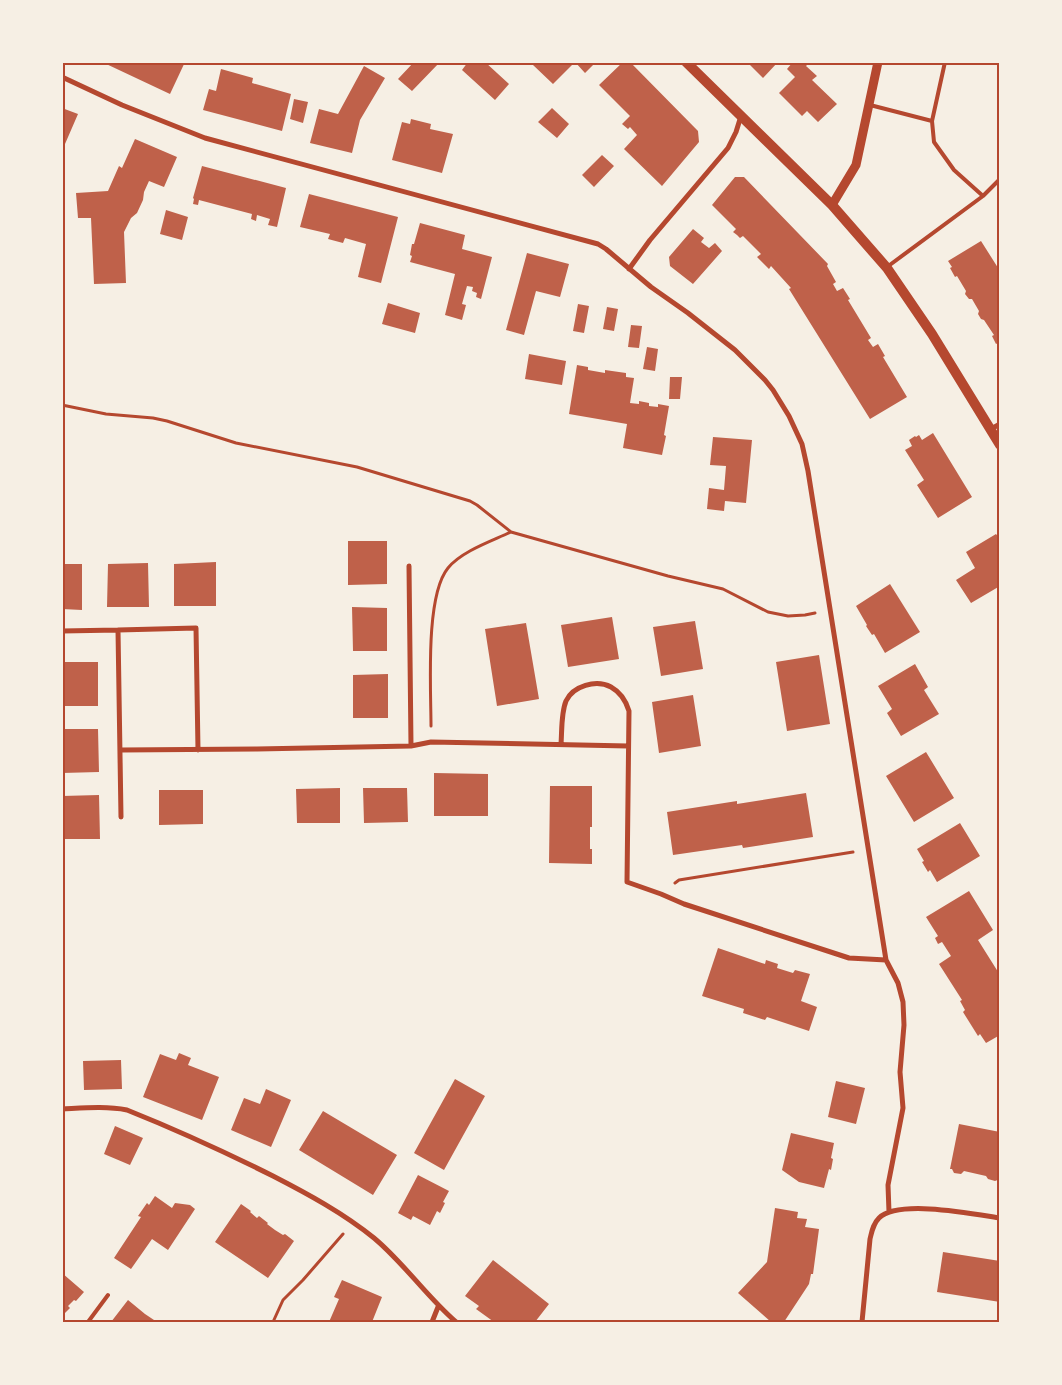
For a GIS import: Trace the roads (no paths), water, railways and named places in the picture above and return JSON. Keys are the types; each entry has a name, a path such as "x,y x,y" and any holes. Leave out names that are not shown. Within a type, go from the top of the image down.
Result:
{"main road":[{"path":"686,62 832,205 887,268 995,427 1000,445"}],"street":[{"path":"832,205 856,165 878,62"},
{"path":"62,77 122,105 205,138 598,244 651,287 735,350 773,390 789,416 802,444 808,471 886,960 898,983 903,1002 904,1025 900,1072 903,1108 888,1185 889,1212"},
{"path":"629,269 650,240 728,148 741,116"},
{"path":"409,566 410,746"},
{"path":"62,631 196,628 198,750"},
{"path":"118,630 121,817"},
{"path":"561,744 566,702 574,691 582,686 603,684 611,687 627,703 629,711 627,882 684,904 849,958 886,960"},
{"path":"121,750 410,746 431,742 628,746"},
{"path":"62,1109 117,1108 128,1110 292,1186 353,1222 375,1239 400,1263 438,1307 456,1322"},
{"path":"862,1322 870,1239 872,1227 879,1217 905,1208 1000,1218"},
{"path":"432,1322 438,1307"}],"lane":[{"path":"945,62 932,121 934,142 954,170 983,196"},
{"path":"870,105 932,121"},
{"path":"887,268 983,196 1000,179"},
{"path":"88,1322 108,1295"}]}
